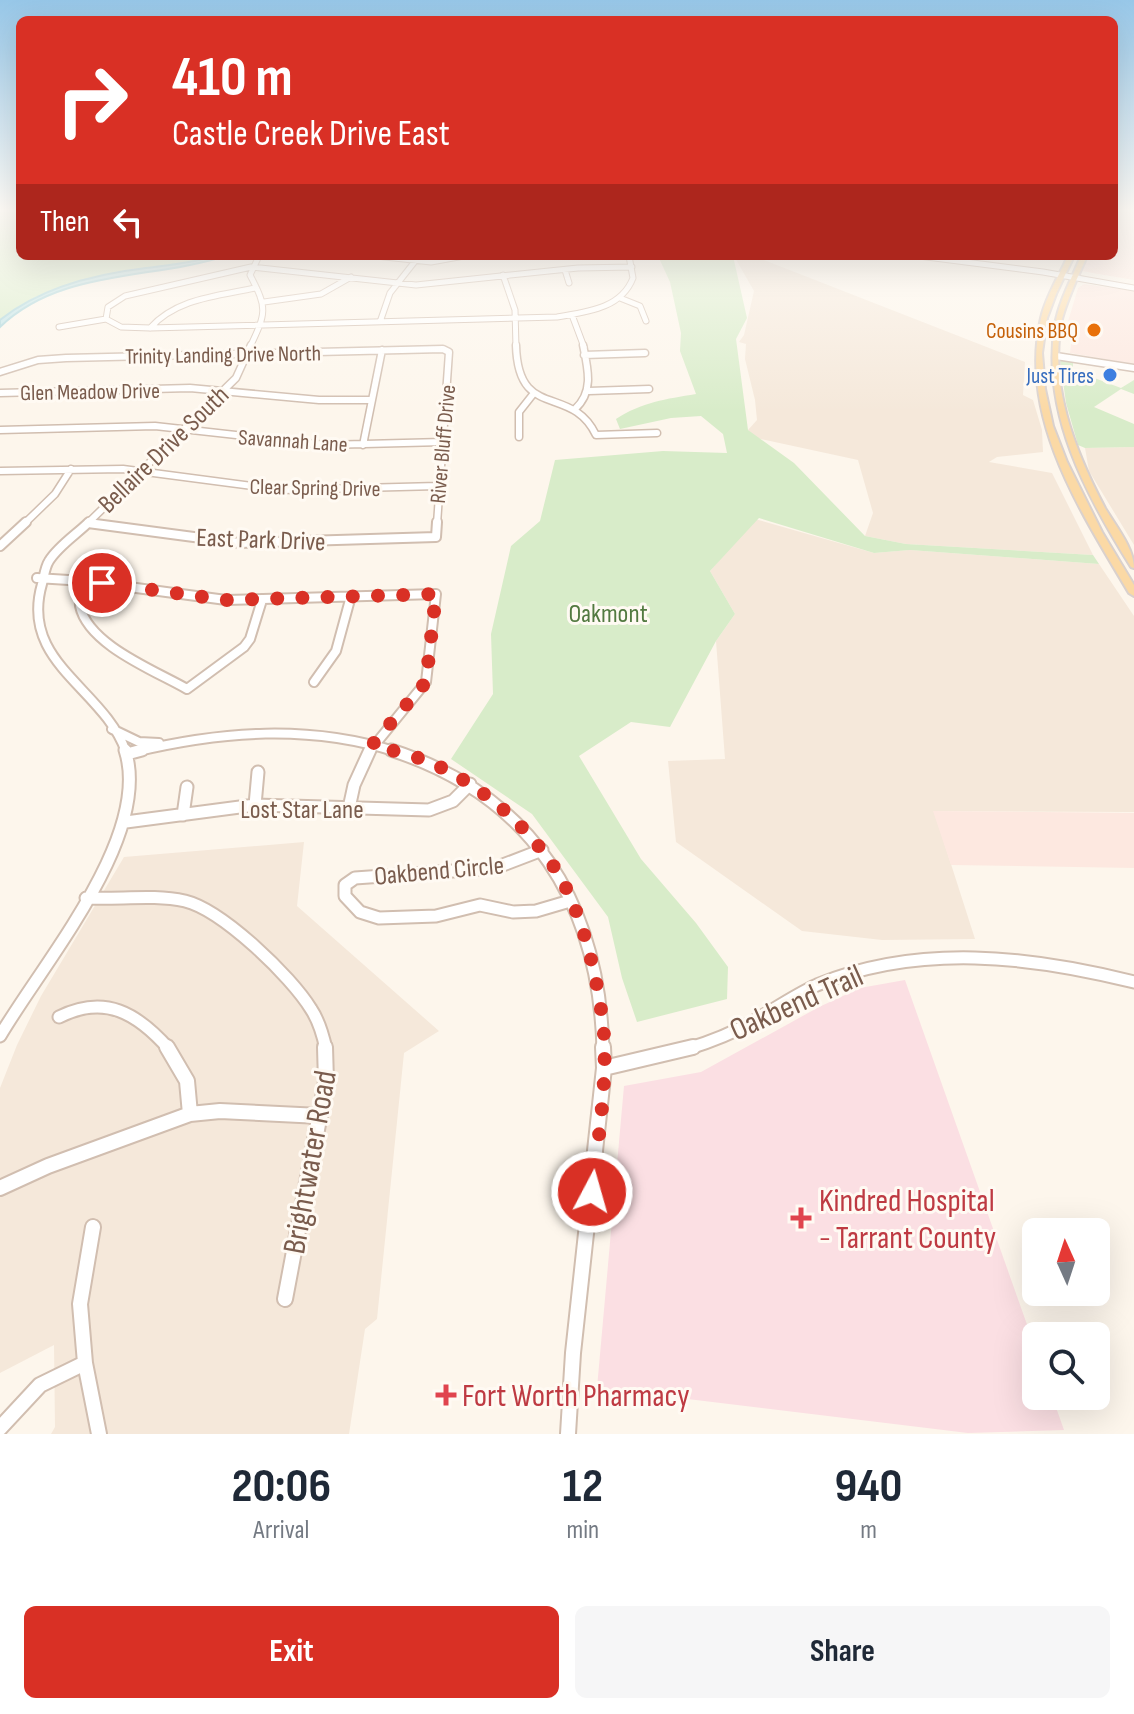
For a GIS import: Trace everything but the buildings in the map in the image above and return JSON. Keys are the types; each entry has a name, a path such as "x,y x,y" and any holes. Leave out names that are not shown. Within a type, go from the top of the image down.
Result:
{"main road":[{"path":"1062,278 1047,309 1041,345 1042,379 1053,434 1082,505 1134,593"},
{"path":"1075,278 1057,325 1059,389 1084,473 1134,565"},
{"path":"1047,309 1062,311"},
{"path":"1041,345 1056,356"},
{"path":"1041,361 1056,356"},
{"path":"1042,379 1057,374"},
{"path":"1042,379 1059,389"}],"street":[{"path":"106,319 108,307 125,296 204,278"},
{"path":"251,278 264,302 323,294 340,287 350,278"},
{"path":"358,278 422,285 479,278"},
{"path":"380,322 400,278"},
{"path":"504,278 512,298 518,372 522,384 534,393 575,409 589,419 596,435 657,433"},
{"path":"567,278 569,283"},
{"path":"59,327 106,319 121,327 150,328 572,315 620,298 632,284 632,278"},
{"path":"1087,278 1134,286"},
{"path":"150,328 163,314 182,306 255,288"},
{"path":"620,298 640,306 646,321"},
{"name":"Bellaire Drive South","path":"29,591 49,561 236,378 262,325 266,310 264,302"},
{"path":"448,320 449,309"},
{"path":"572,315 579,328 589,391 587,398 575,409"},
{"path":"363,445 382,350"},
{"name":"Trinity Landing Drive North","path":"0,372 47,359 448,350"},
{"name":"River Bluff Drive","path":"436,537 448,350"},
{"path":"584,355 645,353"},
{"path":"1056,356 1134,368"},
{"name":"Glen Meadow Drive","path":"0,393 190,388 319,400 372,400"},
{"path":"589,391 649,389"},
{"path":"519,437 519,412 534,393"},
{"name":"Savannah Lane","path":"0,430 126,426 184,429 285,443 363,445 443,442"},
{"path":"0,546 55,494 71,469"},
{"name":"Clear Spring Drive","path":"0,471 71,469 140,472 291,491 438,486"},
{"name":"East Park Drive","path":"88,523 239,543 436,537"},
{"path":"37,578 84,581 210,599 436,594 426,682 372,745 354,785 349,808"},
{"path":"84,581 80,607 94,631 115,647 187,689 244,647 254,630 262,600"},
{"path":"314,682 336,651 351,596"},
{"path":"0,1036 118,845 126,822 131,780 127,754 112,729 85,699 53,671"},
{"path":"112,729 139,742 170,743"},
{"path":"127,754 170,743 260,732 322,736 372,745 425,760 470,784 509,815 556,869 591,958 604,1037 604,1068 573,1353 568,1434"},
{"path":"255,805 258,772"},
{"name":"Lost Star Lane","path":"126,822 255,805 429,810 453,801 470,784"},
{"path":"183,815 187,787"},
{"name":"Oakbend Circle","path":"542,850 512,865 485,871 355,878 345,885 345,896 360,912 379,918 436,916 480,905 513,912 536,911 570,901"},
{"name":"Brightwater Road","path":"86,898 184,901 212,911 227,922 308,1004 319,1022 326,1044 327,1069 285,1299"},
{"name":"Oakbend Trail","path":"604,1068 686,1050 731,1033 817,985 882,965 992,959 1039,963 1134,982"},
{"path":"59,1017 74,1009 94,1005 140,1022 181,1068 189,1089 190,1114"},
{"path":"0,1188 48,1166 190,1114 220,1111 320,1116"},
{"path":"93,1227 80,1304 85,1363 99,1434"},
{"path":"0,1428 40,1385 85,1363"}],"shaded area":[{"path":"747,278 810,278 1025,362 1023,395 1033,400 1042,430 1043,452 997,457 989,462 1052,473 1093,555 906,544 865,536 873,513 858,460 756,438 748,430 757,420 755,400 745,359 746,344 739,342 744,335 754,291"},
{"path":"1084,284 1134,291 1134,364 1070,353 1072,336 1064,335 1078,288"},
{"path":"1134,447 1134,545 1089,471 1085,448"},
{"path":"755,519 874,553 910,550 1099,564 1134,616 1134,812 934,811 975,939 882,940 802,931 676,842 668,761 725,759 716,641 735,614 710,571"},
{"path":"933,811 1134,813 1134,868 951,865"},
{"path":"304,842 297,906 439,1031 404,1053 377,1319 365,1329 349,1434 51,1434 55,1427 54,1345 0,1373 0,1088 17,1045 41,996 124,857"},
{"name":"Kindred Hospital - Tarrant County","path":"905,980 1026,1322 1022,1322 1022,1410 1057,1410 1064,1430 968,1433 597,1388 624,1086 701,1072 860,988"}],"green space":[{"path":"0,278 92,278 51,290 0,320"},
{"name":"Oakmont","path":"668,278 738,278 747,318 736,339 748,430 794,463 865,536 906,544 1093,555 1099,564 910,550 874,553 759,518 710,571 735,614 716,641 670,727 631,722 579,756 641,859 696,923 728,967 727,999 637,1022 622,978 608,917 532,814 451,759 493,694 491,634 511,546 540,521 555,460 663,451 727,453 723,434 701,416 671,418 620,429 616,419 645,405 696,394 680,351 681,333"},
{"path":"1060,360 1073,361 1073,370 1121,388 1134,380 1134,394 1121,389 1094,407 1134,424 1134,447 1085,448 1078,445 1066,403"}],"water":[{"path":"92,278 113,278 50,295 24,308 0,327 0,320 16,309 69,284"}],"place":[{"name":"Cousins BBQ","path":"1094,330"},
{"name":"Just Tires","path":"1110,375"},
{"name":"Kindred Hospital - Tarrant County","path":"801,1218"},
{"name":"Fort Worth Pharmacy","path":"446,1395"}],"route":[{"path":"102,583 226,600 436,594 430,671 426,682 372,745 425,760 470,784 509,815 556,869 591,958 601,1008 604,1068 592,1192"}]}
